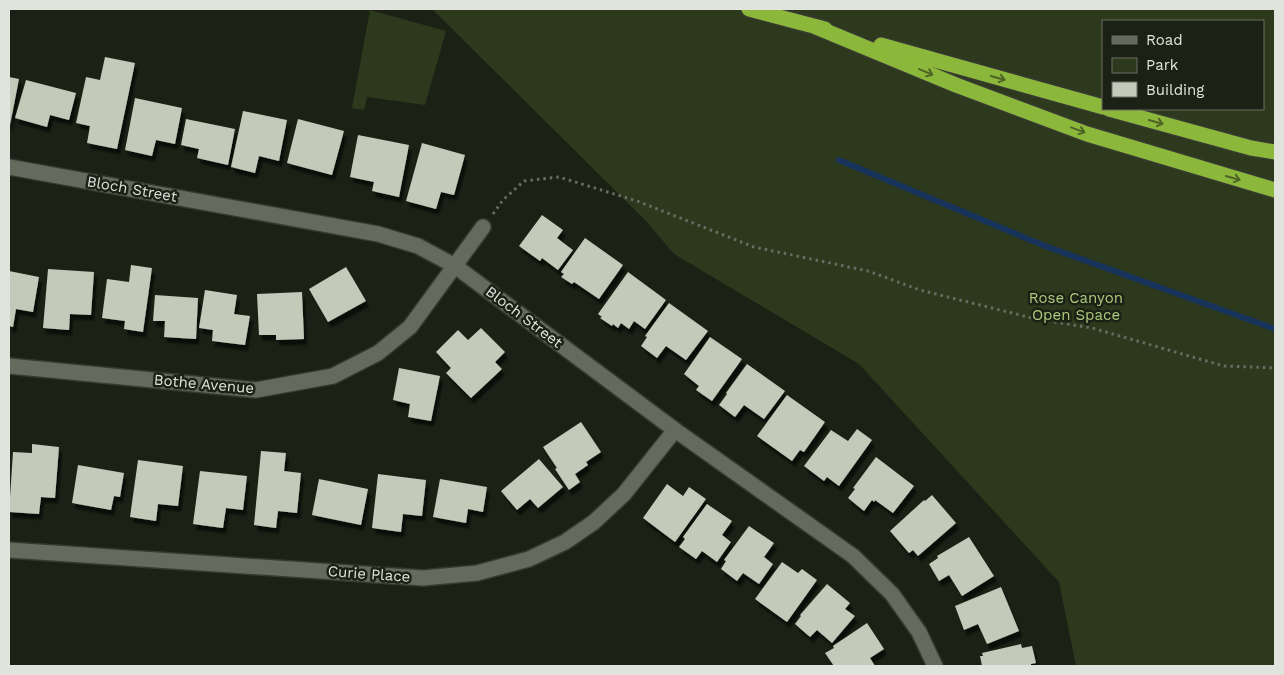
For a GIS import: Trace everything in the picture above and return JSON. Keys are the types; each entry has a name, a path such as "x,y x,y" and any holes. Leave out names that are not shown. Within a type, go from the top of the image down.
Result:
{"highway":[{"path":"749,9 1102,107"},
{"path":"816,27 956,85 1088,134 1275,190"},
{"path":"1113,110 1251,148 1275,152"}],"street":[{"name":"Bloch Street","path":"9,167 378,234 418,246 455,266 675,430 853,556 892,594 919,632 935,666"},
{"name":"Bothe Avenue","path":"9,366 256,390 333,376 378,353 410,327 483,226"},
{"name":"Curie Place","path":"9,550 423,578 477,573 529,559 565,542 594,522 624,494 675,430"}],"path":[{"path":"483,226 503,200 524,181 559,177 637,201 754,247 868,271 920,290 1036,319 1092,328 1224,366 1275,368"}],"green space":[{"name":"Rose Canyon Open Space","path":"432,9 1275,9 1275,666 1076,666 1059,582 859,364 674,254 647,222"},
{"path":"370,10 446,31 425,105 367,97 364,110 352,108"}],"building":[{"path":"105,57 135,63 117,149 87,143 90,126 76,123 86,77 100,80"},
{"path":"9,77 19,79 10,125 9,125"},
{"path":"26,80 76,93 69,120 50,115 47,127 15,118"},
{"path":"135,98 182,108 175,144 156,140 152,156 125,150"},
{"path":"243,111 287,120 279,161 259,156 255,173 231,167"},
{"path":"186,119 235,129 228,165 197,158 199,149 181,145"},
{"path":"298,119 344,131 332,175 287,163"},
{"path":"358,135 409,145 399,197 372,191 374,182 350,177"},
{"path":"422,143 465,155 454,195 441,192 436,209 406,201"},
{"path":"542,215 563,230 557,238 573,250 558,270 542,258 540,261 519,246"},
{"path":"585,238 623,265 599,299 574,282 572,284 561,277 564,274 561,272"},
{"path":"131,265 152,268 143,332 124,329 125,321 102,318 107,279 129,282"},
{"path":"346,267 366,301 328,322 309,289"},
{"path":"48,269 94,272 91,315 70,314 69,330 43,328"},
{"path":"9,271 39,277 33,312 16,309 13,327 9,326"},
{"path":"628,272 666,300 645,329 634,321 629,329 621,323 618,328 600,318 602,317 598,314"},
{"path":"205,290 237,295 234,314 250,316 245,345 212,341 213,330 199,328"},
{"path":"302,292 304,339 276,340 276,335 259,335 257,294"},
{"path":"155,295 198,298 196,339 164,337 165,321 153,321"},
{"path":"669,303 708,331 686,360 666,346 657,358 641,346 647,337 645,336"},
{"path":"481,328 505,352 495,362 502,369 471,398 446,373 451,368 436,352 458,330 468,340"},
{"path":"710,337 742,359 712,401 696,390 699,386 684,374"},
{"path":"747,364 785,391 764,419 744,405 735,417 719,405"},
{"path":"399,368 440,376 431,421 408,417 410,404 393,400"},
{"path":"787,395 825,422 804,452 800,450 792,461 757,436"},
{"path":"581,422 601,452 586,462 588,465 575,474 580,482 569,490 543,447"},
{"path":"857,429 872,440 839,486 827,477 824,481 804,466 831,430 848,441"},
{"path":"32,444 59,447 55,498 41,497 39,514 9,512 13,452 32,453"},
{"path":"261,451 286,453 284,471 301,473 297,513 278,511 276,528 254,525"},
{"path":"876,457 914,486 893,513 875,500 874,502 872,500 864,511 848,498 855,489 853,488"},
{"path":"539,459 563,487 538,508 530,499 517,510 501,491"},
{"path":"138,460 183,466 178,506 158,504 156,521 130,517"},
{"path":"78,465 124,473 120,497 114,496 111,510 72,503"},
{"path":"200,471 247,476 243,510 226,508 223,528 193,524"},
{"path":"378,474 426,480 422,516 403,514 401,532 372,528"},
{"path":"319,479 368,489 361,525 312,515"},
{"path":"440,479 487,487 483,512 468,509 466,523 433,517"},
{"path":"667,484 683,496 689,487 706,499 675,542 643,518"},
{"path":"932,495 956,523 918,556 913,550 909,553 890,531"},
{"path":"707,504 732,521 722,535 731,542 717,562 702,551 696,559 679,547 685,539 683,537"},
{"path":"749,526 774,543 764,557 773,564 759,584 743,573 737,581 721,569 726,561 724,560"},
{"path":"969,537 994,576 962,596 949,575 939,581 929,564 938,558 937,556"},
{"path":"782,562 798,573 802,569 817,580 787,622 755,599"},
{"path":"827,584 850,603 845,609 855,616 832,643 817,630 810,637 795,624 800,615"},
{"path":"1001,587 1019,631 987,644 978,624 964,630 955,606"},
{"path":"867,623 884,649 870,658 875,666 834,666 825,653"},
{"path":"1021,644 1022,648 1032,646 1036,663 1031,664 1031,666 982,666 980,656 983,656 982,653"}],"waterway":[{"path":"839,160 1045,246 1275,329"}]}
